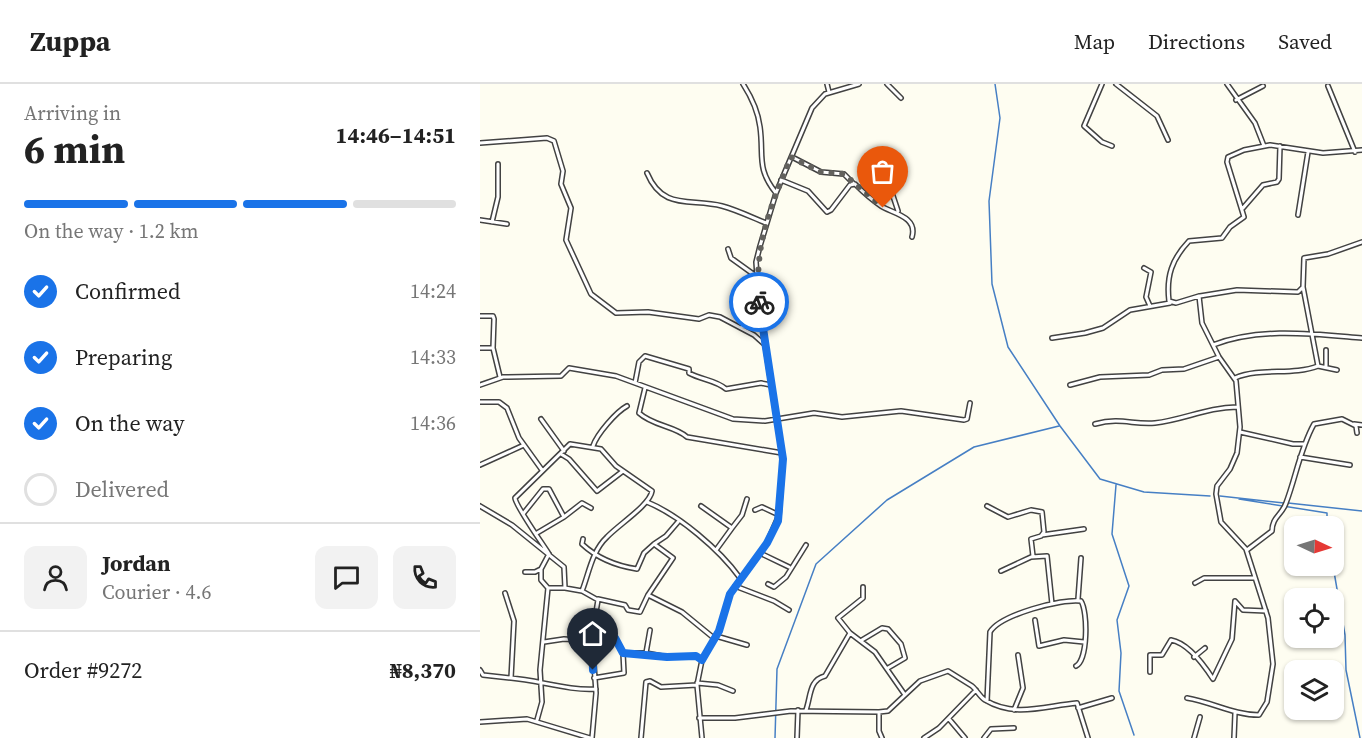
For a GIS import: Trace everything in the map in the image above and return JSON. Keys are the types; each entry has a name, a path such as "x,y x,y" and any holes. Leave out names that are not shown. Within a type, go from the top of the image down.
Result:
{"street":[{"path":"743,84 756,106 764,178 776,193"},
{"path":"827,84 829,92"},
{"path":"702,738 697,684 702,660 716,637 735,586 775,528 778,515 782,453 761,325 756,262 776,193 812,108 829,92 859,84"},
{"path":"887,84 901,98"},
{"path":"1102,84 1084,126 1112,147"},
{"path":"1116,84 1157,116 1168,140"},
{"path":"1227,84 1236,100 1255,123 1264,146"},
{"path":"1236,100 1263,86"},
{"path":"1328,86 1356,152"},
{"path":"480,143 547,138 554,141 563,171 561,184 571,207 566,240 591,294 616,313 648,312 699,318 713,315 754,335 765,346"},
{"path":"1170,303 1168,280 1172,263 1178,254 1190,241 1222,238 1230,227 1244,217 1227,162 1228,157 1264,146 1280,146 1308,152 1362,150"},
{"path":"1243,209 1263,185 1277,182 1280,146"},
{"path":"1298,215 1308,152"},
{"path":"791,157 820,172 844,174 883,208 898,211"},
{"path":"893,160 892,193 898,211 912,228 912,237"},
{"path":"492,222 498,197 498,164"},
{"path":"647,173 653,188 670,199 686,204 708,203 723,206 766,223"},
{"path":"781,180 808,191 827,212 850,185 854,184"},
{"path":"480,220 507,224"},
{"path":"1318,366 1303,287 1304,258 1328,254 1362,242"},
{"path":"728,249 731,258 757,277"},
{"path":"1144,268 1151,272 1146,297 1150,306"},
{"path":"1052,338 1085,333 1103,327 1130,310 1237,290 1298,292 1303,287"},
{"path":"1187,698 1213,703 1235,713 1259,715 1267,702 1273,664 1266,611 1247,550 1221,522 1216,494 1217,486 1236,457 1240,432 1235,378 1219,357 1202,323 1199,296"},
{"path":"480,316 493,316 493,348 500,377"},
{"path":"739,327 761,325"},
{"path":"1213,345 1254,334 1311,332 1362,338"},
{"path":"480,348 493,348"},
{"path":"1326,350 1326,366"},
{"path":"635,383 639,362 645,356 689,369 690,373 698,378 720,383 726,389 761,383 771,385"},
{"path":"1070,384 1100,378 1149,375 1162,370 1184,369 1219,357"},
{"path":"1235,378 1255,373 1306,370 1318,366 1337,370"},
{"path":"480,385 500,377 561,376 571,367 589,369 635,383 726,417 777,420 810,413 842,417 901,411 964,420 967,418 970,403"},
{"path":"645,387 639,413 654,424 682,433 687,437 782,453"},
{"path":"480,402 499,402 507,408 512,424 542,470"},
{"path":"593,446 615,413 627,406"},
{"path":"1095,424 1125,419 1154,423 1215,408 1237,408"},
{"path":"541,419 562,452 597,491 624,471"},
{"path":"1247,550 1271,532 1272,522 1286,504 1300,456 1316,422 1342,420 1362,425"},
{"path":"1354,424 1357,433"},
{"path":"1240,432 1293,444 1305,444"},
{"path":"549,554 515,498 570,444 601,449 624,471 652,491 647,502 607,536 594,556 582,591"},
{"path":"480,465 524,445"},
{"path":"1300,456 1350,465"},
{"path":"523,514 543,489 549,489 564,517"},
{"path":"716,550 742,515 747,499"},
{"path":"647,502 716,550 740,579"},
{"path":"537,533 582,503 591,508"},
{"path":"480,506 509,523 564,567 565,588"},
{"path":"701,506 732,528"},
{"path":"987,506 1008,517 1031,510 1040,511 1042,535"},
{"path":"754,510 762,507 778,515"},
{"path":"583,539 582,544 594,556 623,567 637,569 644,553 666,536 678,522"},
{"path":"1034,556 1031,539 1042,535 1084,529"},
{"path":"548,588 582,591 598,599 625,605 628,610 640,612 648,595 673,558 654,544"},
{"path":"760,552 787,567 797,562 806,545"},
{"path":"537,720 542,702 543,642 548,588 541,580 541,569 549,554"},
{"path":"1001,571 1034,556 1044,555 1047,557 1052,604"},
{"path":"1077,600 1080,593 1081,558"},
{"path":"768,584 772,587 778,585 786,577 790,566"},
{"path":"525,572 535,572 541,569"},
{"path":"1195,583 1204,578 1255,578"},
{"path":"735,586 774,601 789,610"},
{"path":"863,587 862,598 838,616 850,633 862,640 887,669 905,695"},
{"path":"505,593 514,621 511,678"},
{"path":"648,595 682,612 716,637 747,645"},
{"path":"480,722 511,719 537,720 591,738 596,689 592,638 598,599"},
{"path":"987,701 987,647 992,629 1017,614 1077,600 1084,605 1086,622 1083,660 1076,666"},
{"path":"1150,672 1150,655 1162,655 1171,640 1187,647 1213,680 1232,639 1235,601 1243,610 1266,611"},
{"path":"1035,620 1039,646 1064,640 1083,642"},
{"path":"862,640 884,628 888,629 901,644 905,658 887,669"},
{"path":"646,653 650,630"},
{"path":"806,710 814,681 817,677 825,676 850,633"},
{"path":"543,642 564,639 615,638 623,653 624,674 594,678"},
{"path":"1194,657 1205,648"},
{"path":"623,653 646,653 667,657 696,656 702,660"},
{"path":"1014,710 1023,688 1018,655"},
{"path":"480,670 483,675 541,684 559,684 583,690 596,689"},
{"path":"699,718 735,718 806,710 879,712 892,708 920,681 948,671 976,690 987,701 1004,709 1030,711 1063,703 1077,703 1088,738"},
{"path":"641,738 646,682 650,681 661,687 718,685 734,692"},
{"path":"924,738 949,718 967,696 976,690"},
{"path":"1078,708 1112,698"},
{"path":"797,738 798,711"},
{"path":"879,712 879,731 882,738"},
{"path":"1234,738 1235,713"},
{"path":"1194,738 1200,717"},
{"path":"949,718 965,738"},
{"path":"984,738 991,729 1014,728"}],"waterway":[{"path":"995,84 1000,118 989,201 992,284 1008,347 1060,426 1100,479 1144,492 1210,496"},
{"path":"775,738 777,669 816,564 887,500 974,447 1059,426"},
{"path":"1116,485 1112,534 1129,586 1117,620 1121,653 1119,691 1134,735"},
{"path":"1220,496 1284,503"},
{"path":"1239,499 1327,513 1327,516"},
{"path":"1288,503 1362,511"},
{"path":"1335,576 1345,635 1346,670 1360,738"}],"way so far":[{"path":"759,302 756,262 776,193 791,157 820,172 844,174 883,208"}],"route":[{"path":"593,670 592,636 615,638 623,653 646,653 667,657 699,656 702,660 719,631 730,594 767,543 775,528 778,521 783,459 759,302"}]}
